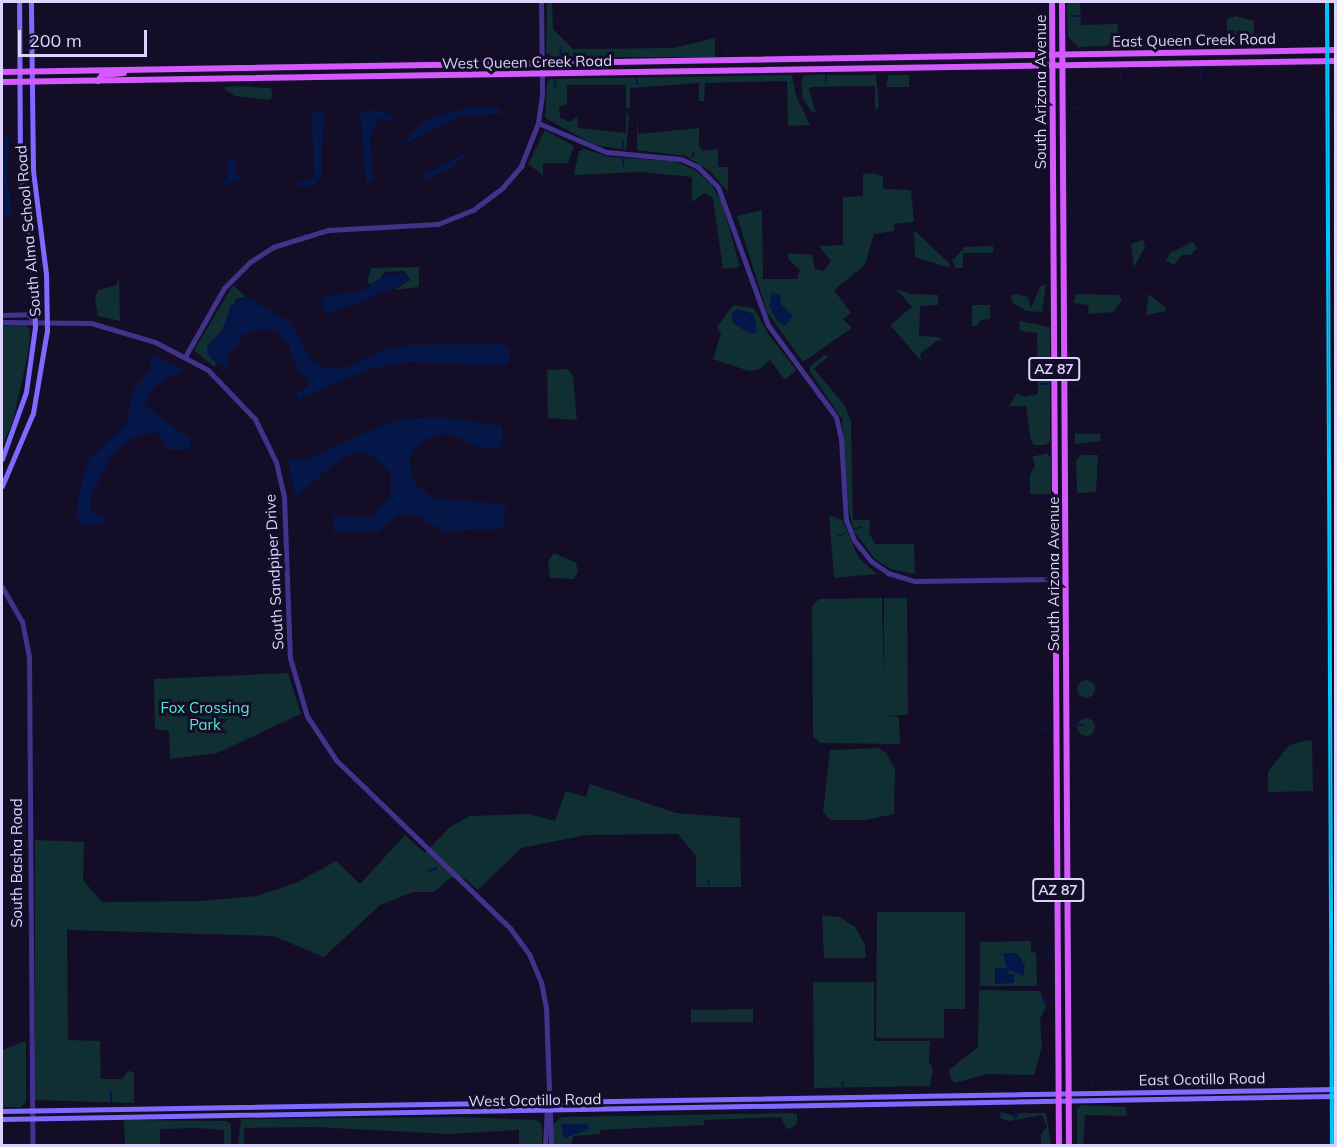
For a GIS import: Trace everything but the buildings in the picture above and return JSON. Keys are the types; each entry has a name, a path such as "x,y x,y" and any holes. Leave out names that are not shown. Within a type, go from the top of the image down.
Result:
{"main road":[{"name":"South Alma School Road","path":"2,459 26,392 35,320 20,172 19,2"},
{"name":"South Alma School Road","path":"2,486 33,413 48,320 33,171 32,2"},
{"name":"South Arizona Avenue","path":"1052,2 1059,1146"},
{"name":"South Arizona Avenue","path":"1062,2 1069,1146"},
{"name":"East Queen Creek Road","path":"1053,54 1335,50"},
{"name":"West Queen Creek Road","path":"2,72 1053,54"},
{"name":"East Queen Creek Road","path":"1053,66 1335,61"},
{"name":"West Queen Creek Road","path":"2,82 1053,66"},
{"path":"98,81 102,75 142,70"},
{"path":"1053,189 1063,189"},
{"name":"East Ocotillo Road","path":"1069,1093 1335,1089"},
{"path":"1175,1091 1175,1099"},
{"name":"West Ocotillo Road","path":"2,1119 548,1112 1059,1097 1069,1093"},
{"name":"East Ocotillo Road","path":"1069,1101 1335,1096"},
{"name":"West Ocotillo Road","path":"2,1111 1059,1097 1069,1101"}],"street":[{"path":"186,355 224,288 261,254 313,232 417,228 458,218 486,202 510,180 529,150 538,123 542,74 541,2"},
{"path":"538,123 606,152 681,159 712,180 725,198 768,325 836,417 842,439 844,511 851,534 875,565 914,580 1066,579"},
{"name":"South Sandpiper Drive","path":"2,315 27,314 35,320"},
{"name":"South Sandpiper Drive","path":"2,322 48,320 107,326 186,355 214,375 242,403 258,424 276,462 286,509 290,658 307,716 336,760 510,928 529,954 546,1008 548,1112"},
{"name":"South Basha Road","path":"2,587 22,621 29,656 32,1146"},
{"path":"545,1146 548,1112"},
{"path":"548,1112 551,1146"}],"green space":[{"path":"547,2 552,2 553,29 573,49 673,48 715,38 715,57 553,57 546,52"},
{"path":"1067,2 1080,2 1081,25 1118,24 1117,39 1106,46 1078,47 1068,37"},
{"path":"1236,16 1254,21 1254,43 1230,46 1223,42 1227,39 1227,19"},
{"path":"792,75 796,96 810,125 788,126 787,81 705,83 704,101 699,101 699,83 630,88 630,108 626,108 626,85 567,85 567,104 559,107 560,118 570,122 577,117 578,128 626,133 626,113 629,117 626,150 595,145 545,118 547,82 551,79"},
{"path":"805,75 876,75 879,107 875,110 875,86 811,87 809,90 816,113 811,111 803,98 801,80"},
{"path":"888,75 909,75 909,87 886,87"},
{"path":"231,86 271,88 273,96 269,100 235,96 223,88"},
{"path":"637,114 638,134 699,128 699,146 703,151 718,149 718,167 728,167 728,192 711,172 686,156 637,150"},
{"path":"545,130 574,146 568,163 543,163 543,175 528,164"},
{"path":"585,149 609,157 674,161 695,170 711,184 722,202 740,267 723,269 713,198 705,193 692,202 692,177 640,172 574,175 579,151"},
{"path":"873,173 883,177 883,189 911,190 914,222 894,224 894,231 874,234 865,265 834,290 851,313 843,319 852,328 803,362 767,312 737,216 762,210 763,279 797,279 800,270 788,259 788,253 812,255 815,269 824,271 831,261 819,246 843,245 843,197 863,196 863,174"},
{"path":"914,230 950,264 949,268 915,257"},
{"path":"1143,240 1145,247 1134,267 1131,244"},
{"path":"1193,242 1197,248 1190,255 1182,255 1174,265 1166,261 1170,253"},
{"path":"993,246 993,253 963,253 963,268 956,268 952,261 965,247"},
{"path":"419,267 419,287 394,290 410,280 404,271 385,272 378,281 370,284 367,282 371,268"},
{"path":"119,279 120,321 98,316 95,298 98,290 115,286"},
{"path":"1046,284 1042,312 1026,311 1013,303 1010,296 1016,294 1028,297 1031,308 1040,287"},
{"path":"233,285 246,297 236,299 220,334 210,342 211,358 217,363 214,367 194,350"},
{"path":"896,289 910,294 938,295 938,305 920,306 919,336 939,337 943,342 938,340 920,354 921,361 890,325 912,307"},
{"path":"1076,294 1119,295 1122,299 1114,312 1089,314 1088,305 1074,303"},
{"path":"1149,294 1166,308 1166,311 1146,315"},
{"path":"733,305 754,308 769,335 796,370 785,380 770,360 760,369 749,371 713,359 721,334 717,327"},
{"path":"972,305 990,305 990,319 980,320 977,326 972,326"},
{"path":"1019,321 1050,327 1050,441 1046,445 1034,445 1031,441 1026,406 1009,406 1017,393 1025,397 1038,394 1037,333 1020,331"},
{"path":"25,324 30,330 29,349 13,421 2,447 2,326"},
{"path":"824,355 829,356 814,369 845,406 851,422 853,520 870,520 869,533 875,544 914,544 915,574 891,569 875,559 854,531 849,511 842,419 810,372 810,367"},
{"path":"567,369 573,376 577,420 548,418 547,370"},
{"path":"1075,434 1100,434 1101,441 1075,444"},
{"path":"1047,453 1051,458 1051,494 1030,494 1030,475 1035,465 1032,457"},
{"path":"1081,455 1098,455 1096,492 1077,493 1076,461"},
{"path":"829,515 842,520 859,558 877,574 834,578"},
{"path":"554,553 576,563 578,572 574,579 550,578 548,561"},
{"path":"882,598 884,683 884,598 907,598 908,715 884,716 899,717 900,744 820,743 813,736 812,606 819,599"},
{"name":"Fox Crossing Park","path":"288,673 301,714 217,753 170,759 169,731 155,729 154,679"},
{"path":"1086,680 1092,683 1095,689 1092,695 1086,698 1080,695 1077,689 1080,683"},
{"path":"1082,718 1090,718 1095,723 1093,734 1082,736 1077,731 1077,723"},
{"path":"1312,741 1313,791 1268,792 1268,772 1289,745"},
{"path":"878,748 886,753 895,769 894,814 865,820 830,820 823,812 830,750"},
{"path":"590,784 676,813 740,818 741,887 696,887 696,856 678,834 586,835 521,848 478,890 464,878 450,878 434,892 413,892 380,905 324,957 273,936 67,930 68,1040 100,1041 101,1079 122,1079 128,1071 134,1072 134,1103 35,1100 35,840 84,842 83,880 102,902 201,901 257,896 296,883 336,861 360,884 405,835 425,853 450,827 470,816 529,814 555,821 566,791 586,797"},
{"path":"877,912 965,912 965,1009 944,1009 944,1038 876,1038"},
{"path":"822,915 840,917 855,927 865,945 866,958 824,958"},
{"path":"1031,941 1031,952 1036,953 1037,986 980,986 980,942"},
{"path":"813,982 874,982 874,1041 930,1041 929,1062 933,1069 930,1086 814,1088"},
{"path":"979,990 1040,991 1046,1007 1040,1019 1042,1046 1034,1075 986,1074 955,1083 951,1080 949,1070 978,1047"},
{"path":"753,1009 753,1022 691,1022 691,1010"},
{"path":"26,1041 26,1102 21,1107 2,1107 2,1050"},
{"path":"1081,1105 1125,1107 1128,1116 1085,1115 1083,1145 1077,1145 1077,1109"},
{"path":"1001,1112 1018,1117 1018,1113 1046,1113 1051,1145 1041,1145 1041,1134 1047,1127 1042,1115 1009,1121 1000,1118"},
{"path":"797,1114 797,1123 790,1129 786,1128 781,1117 704,1120 704,1125 600,1130 600,1134 574,1136 570,1146 553,1145 553,1124 561,1117"},
{"path":"459,1117 536,1120 542,1124 542,1145 519,1145 519,1130 448,1134 315,1127 244,1128 244,1145 238,1145 241,1119"},
{"path":"124,1120 227,1121 231,1124 231,1145 224,1145 224,1130 198,1128 160,1129 160,1145 125,1145"}],"shaded area":[{"path":"478,105 501,109 501,114 463,115 400,146 427,119"},
{"path":"317,109 324,112 321,176 314,185 298,187 298,183 314,178 312,116"},
{"path":"377,110 394,116 391,121 378,118 370,140 373,181 366,183 360,112"},
{"path":"2,136 9,137 7,182 13,215 8,218 2,214"},
{"path":"469,151 455,166 426,180 423,175"},
{"path":"228,158 236,162 237,174 242,178 226,186 222,185 228,176"},
{"path":"403,272 409,280 393,289 328,314 323,310 321,300 326,296 362,291 388,273 397,275"},
{"path":"772,292 780,295 781,304 793,316 785,326 777,321 769,306"},
{"path":"246,297 289,321 311,359 326,368 346,367 381,351 409,345 503,344 509,350 509,360 505,366 408,362 370,369 298,399 297,393 307,387 308,382 293,361 288,342 276,332 262,329 245,334 227,358 227,369 208,355 207,347 223,329 231,305"},
{"path":"738,309 754,314 757,332 750,334 733,323 731,314"},
{"path":"150,354 183,369 154,387 144,405 192,440 188,450 168,450 159,433 147,433 134,437 113,453 91,497 91,513 103,516 105,524 83,526 76,514 83,474 90,458 126,424 133,390 151,368"},
{"path":"442,417 502,426 503,447 480,448 448,433 431,437 414,449 409,462 415,484 433,498 501,504 507,508 502,529 443,531 413,514 399,515 377,532 333,532 334,515 363,518 375,514 391,493 391,474 375,458 361,453 348,455 330,467 296,498 288,461 291,457 303,461 385,424 411,418"},
{"path":"1003,953 1017,953 1025,965 1023,976 1010,970 1007,973 1014,975 1014,983 995,984 995,968 1007,968"},
{"path":"561,1124 587,1124 590,1129 564,1138"}],"waterway":[{"path":"1071,16 1078,16"},
{"path":"1233,45 1234,31"},
{"path":"1112,36 1112,44"},
{"path":"882,45 882,52"},
{"path":"727,46 727,54"},
{"path":"561,48 561,55"},
{"path":"378,52 378,60"},
{"path":"167,55 167,60"},
{"path":"1201,70 1201,80"},
{"path":"1121,72 1122,80"},
{"path":"826,75 826,82"},
{"path":"637,78 638,84"},
{"path":"555,80 556,87"},
{"path":"1071,108 1078,108"},
{"path":"623,143 623,149"},
{"path":"692,157 694,152"},
{"path":"623,158 623,166"},
{"path":"1070,177 1075,177"},
{"path":"1070,249 1075,249"},
{"path":"742,293 749,291"},
{"path":"1073,333 1078,333"},
{"path":"1073,353 1077,354"},
{"path":"1042,362 1048,362"},
{"path":"1041,384 1048,384"},
{"path":"1071,385 1077,385"},
{"path":"1041,499 1049,498"},
{"path":"106,523 118,522"},
{"path":"855,529 861,527"},
{"path":"838,536 844,534"},
{"path":"959,566 959,572"},
{"path":"1073,725 1084,725"},
{"path":"1040,730 1050,730"},
{"path":"428,871 437,868"},
{"path":"709,880 709,885"},
{"path":"1044,957 1052,957"},
{"path":"1045,980 1052,979"},
{"path":"1077,980 1082,980"},
{"path":"1043,1000 1052,1000"},
{"path":"1077,1044 1083,1043"},
{"path":"1240,1072 1240,1085"},
{"path":"1185,1074 1185,1084"},
{"path":"1093,1076 1093,1085"},
{"path":"843,1083 843,1090"},
{"path":"677,1088 677,1093"},
{"path":"111,1093 111,1102"},
{"path":"1015,1118 1016,1109"},
{"path":"820,1111 823,1121"}],"railway":[{"path":"1327,2 1332,1146"}]}
